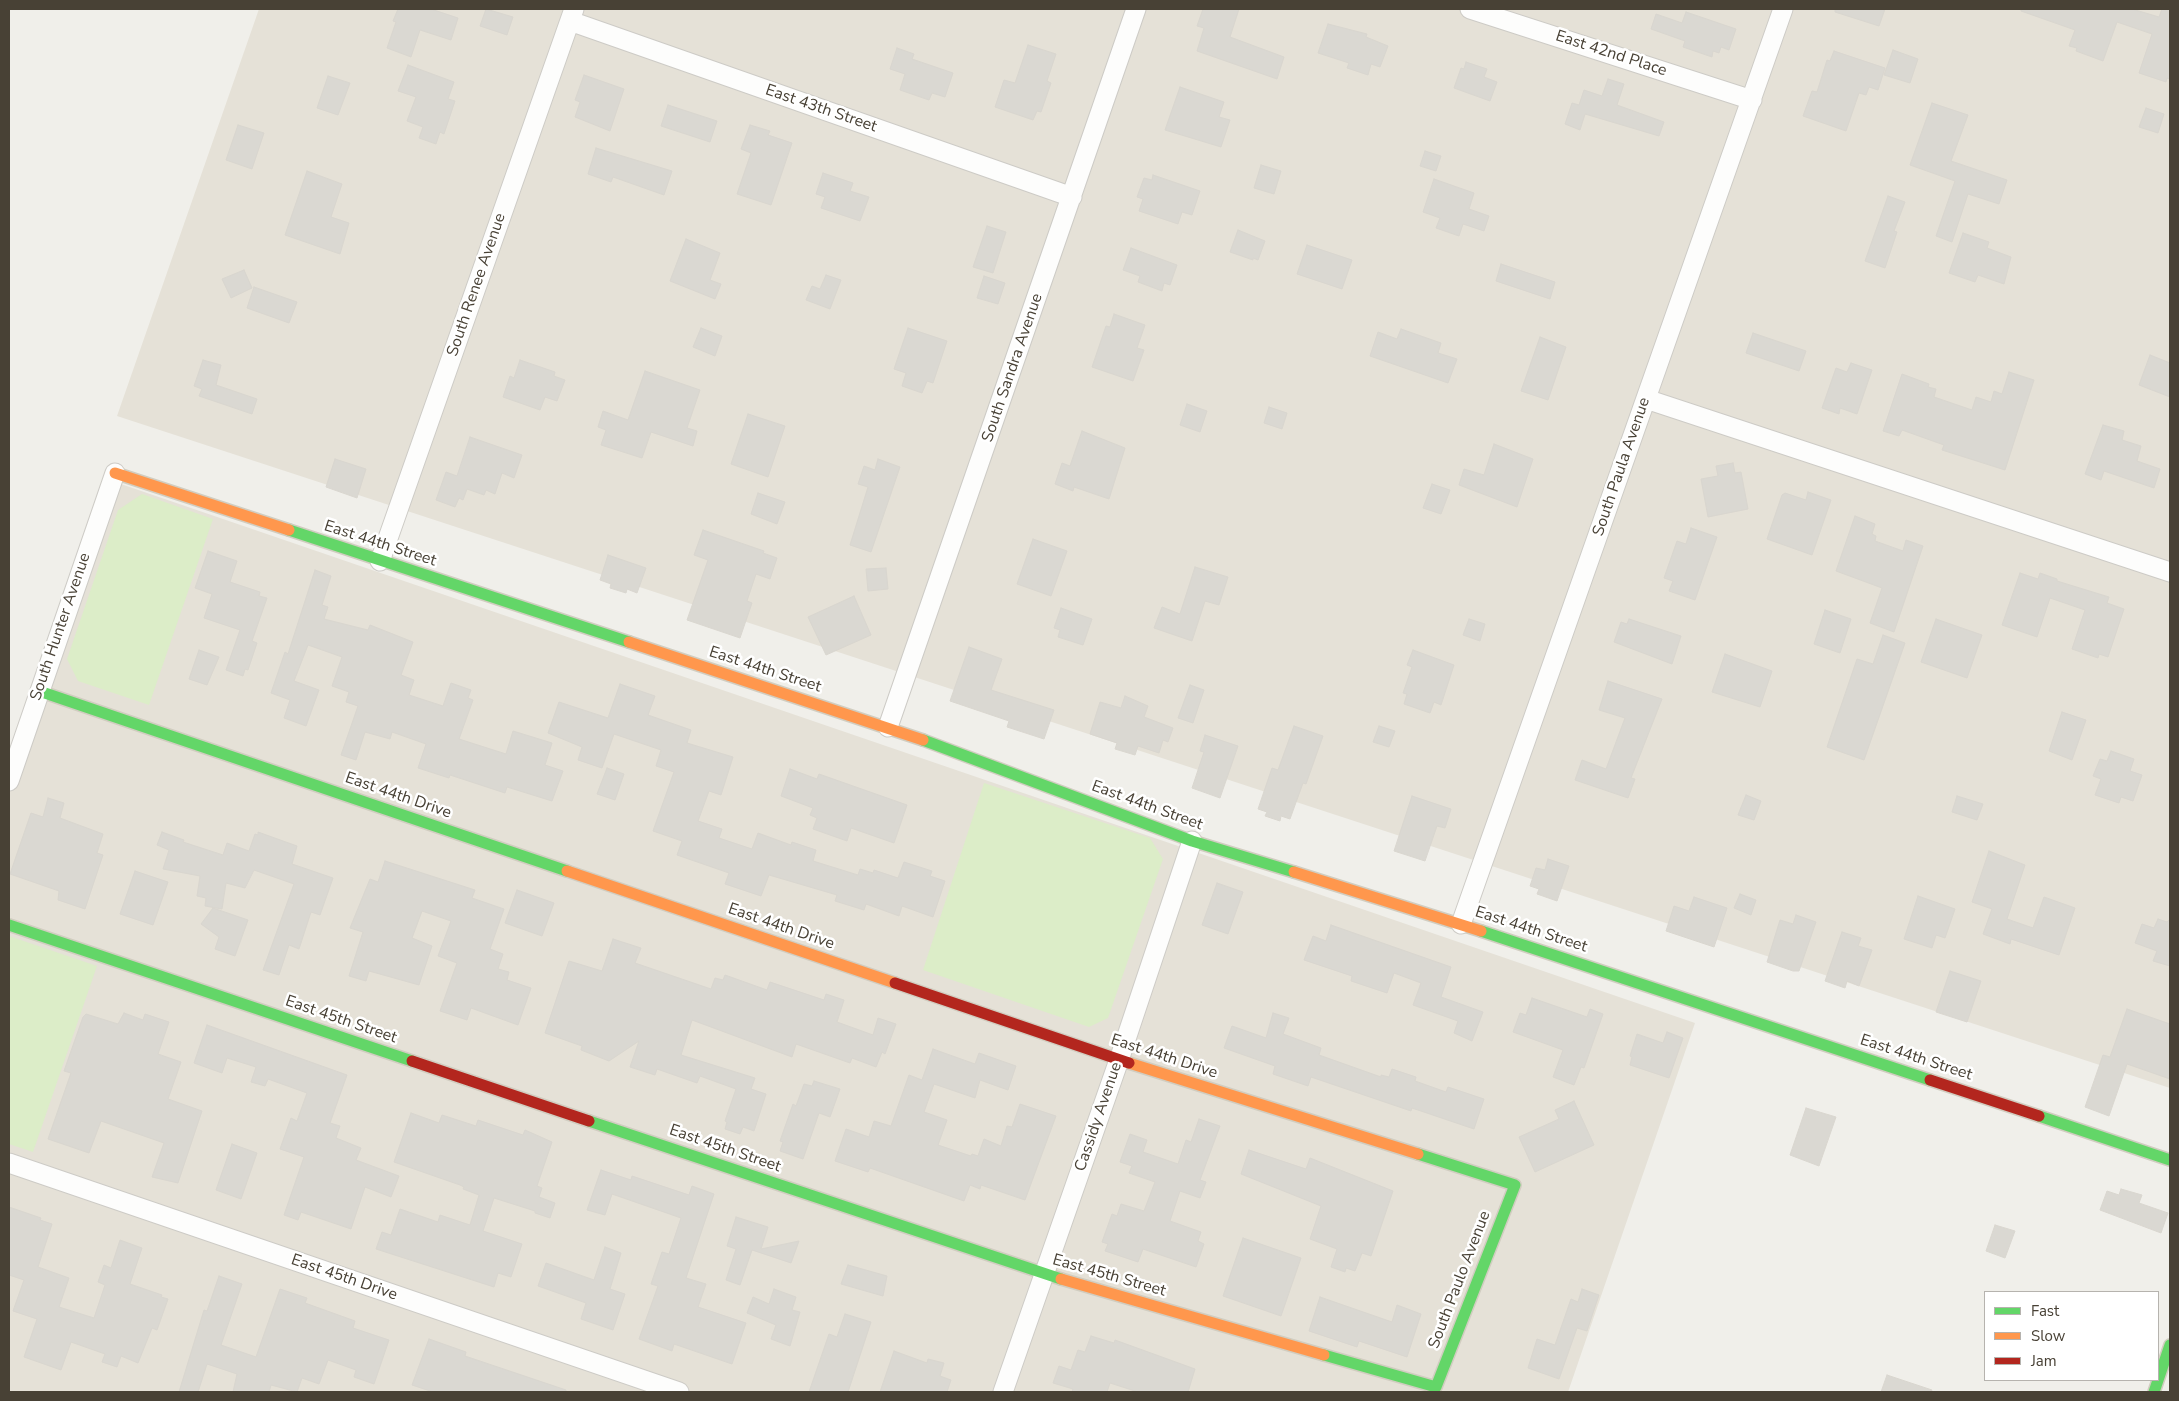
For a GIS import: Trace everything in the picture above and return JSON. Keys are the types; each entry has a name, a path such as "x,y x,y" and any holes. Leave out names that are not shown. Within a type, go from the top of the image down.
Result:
{"street":[{"name":"South Sandra Avenue","path":"888,727 1136,9"},
{"name":"East 42nd Place","path":"1470,9 1752,100"},
{"name":"South Paula Avenue","path":"1461,924 1752,100 1782,9"},
{"name":"East 43th Street","path":"572,15 1072,197"},
{"name":"South Renee Avenue","path":"380,561 572,15"},
{"path":"1646,399 2170,572"},
{"name":"East 44th Street","path":"115,473 888,727 1192,841 1461,924 2170,1160"},
{"name":"South Hunter Avenue","path":"9,781 115,473"},
{"name":"East 44th Drive","path":"39,691 1119,1060 1515,1185"},
{"name":"Cassidy Avenue","path":"1002,1392 1119,1060 1192,841"},
{"name":"East 45th Street","path":"9,925 1044,1274 1436,1387"},
{"name":"East 45th Drive","path":"9,1163 679,1392"},
{"name":"South Paulo Avenue","path":"1436,1387 1515,1185"},
{"path":"2159,1377 2170,1345"}],"shaded area":[{"path":"259,9 2170,9 2170,1088 117,416"},
{"path":"112,481 1695,1023 1568,1392 9,1392 9,782"}],"green space":[{"path":"142,494 213,519 149,705 78,681 67,659 118,510"},
{"path":"984,783 1150,838 1163,859 1108,1018 1089,1027 923,970"},
{"path":"9,936 97,966 33,1152 9,1144"}],"building":[{"path":"398,9 431,9 458,18 451,40 420,30 411,57 387,48 396,22 393,21"},
{"path":"486,9 513,17 507,35 480,26"},
{"path":"1203,9 1239,9 1230,37 1284,57 1277,79 1197,51 1204,28 1197,26"},
{"path":"1835,9 1885,9 1879,26 1835,12"},
{"path":"2021,9 2132,9 2159,17 2162,9 2170,9 2170,79 2167,78 2166,82 2139,73 2152,34 2117,22 2103,61 2076,51 2077,48 2069,46 2075,30 2021,11"},
{"path":"1686,12 1736,29 1729,50 1721,47 1719,53 1713,51 1712,57 1683,47 1685,41 1651,29 1656,14 1682,23"},
{"path":"1328,24 1367,34 1366,37 1388,46 1380,67 1371,64 1368,75 1347,68 1349,63 1318,53"},
{"path":"1028,45 1056,54 1047,81 1051,83 1041,112 1037,111 1033,120 995,107 1004,80 1015,83"},
{"path":"897,48 914,54 912,59 953,73 945,97 932,93 929,100 900,90 905,74 890,69"},
{"path":"1893,50 1918,59 1910,83 1884,75"},
{"path":"1834,51 1885,68 1878,90 1869,87 1866,95 1859,93 1846,131 1803,116 1812,91 1817,92 1827,60 1830,61"},
{"path":"1466,62 1487,69 1484,77 1497,82 1490,101 1454,88 1461,68 1464,69"},
{"path":"408,65 454,82 448,99 455,101 444,134 440,132 436,144 419,138 423,127 407,121 416,97 398,91"},
{"path":"584,75 624,89 610,131 575,117 580,102 575,100"},
{"path":"328,76 350,83 338,115 317,108"},
{"path":"1608,79 1624,84 1617,105 1664,122 1659,136 1585,114 1580,130 1565,124 1572,103 1579,105 1584,90 1602,96"},
{"path":"1180,87 1224,102 1219,117 1230,120 1221,147 1165,130"},
{"path":"1932,103 1968,115 1951,161 2007,180 1999,204 1968,194 1952,242 1936,236 1955,181 1910,165"},
{"path":"668,105 717,121 710,142 661,126"},
{"path":"2146,108 2164,114 2158,133 2139,127"},
{"path":"238,125 264,133 252,169 226,160"},
{"path":"750,125 770,131 768,135 792,143 771,205 737,194 751,153 741,149"},
{"path":"596,148 672,171 664,195 613,177 611,182 588,174"},
{"path":"1425,151 1441,156 1436,171 1420,166"},
{"path":"1261,165 1281,171 1274,194 1254,188"},
{"path":"307,171 342,184 331,217 349,223 340,254 285,235"},
{"path":"823,173 853,183 850,191 869,197 860,221 821,208 825,197 816,194"},
{"path":"1153,175 1200,191 1192,215 1182,212 1178,224 1139,211 1143,199 1137,197 1144,178 1152,180"},
{"path":"1434,179 1474,193 1469,209 1489,216 1484,231 1463,224 1459,236 1436,228 1440,218 1423,212"},
{"path":"1888,196 1905,202 1894,231 1897,232 1885,268 1865,261"},
{"path":"987,226 1006,232 993,273 973,267"},
{"path":"1238,230 1265,241 1258,260 1230,252"},
{"path":"1963,233 1989,242 1987,248 2011,257 2004,284 1978,275 1975,282 1949,273"},
{"path":"686,239 720,253 710,280 721,284 715,299 670,281"},
{"path":"1307,245 1352,260 1342,289 1297,274"},
{"path":"1131,248 1177,265 1170,285 1164,283 1162,291 1138,282 1140,276 1123,270"},
{"path":"1501,264 1555,282 1550,299 1496,281"},
{"path":"244,270 252,288 231,298 222,279"},
{"path":"826,275 841,280 830,309 806,300 812,286 820,289"},
{"path":"984,276 1005,283 998,304 977,298"},
{"path":"254,287 297,302 289,323 247,308"},
{"path":"1114,314 1145,325 1137,348 1144,350 1133,381 1092,367 1106,326 1110,327"},
{"path":"701,328 722,336 715,356 693,347"},
{"path":"908,328 947,341 933,383 927,381 922,393 902,386 906,373 894,369"},
{"path":"1401,329 1441,343 1438,353 1457,359 1448,383 1370,356 1378,332 1397,339"},
{"path":"1753,333 1806,351 1799,371 1746,353"},
{"path":"1540,337 1566,347 1548,400 1521,391"},
{"path":"2150,355 2170,363 2170,397 2139,385"},
{"path":"203,360 221,365 216,385 257,399 252,414 199,396 202,389 194,386"},
{"path":"520,360 555,372 554,376 565,380 557,401 545,397 540,410 503,397 510,376 514,378"},
{"path":"1851,363 1872,370 1857,414 1840,408 1839,414 1822,408 1836,368 1847,372"},
{"path":"645,371 700,390 687,428 697,431 693,446 651,432 642,458 601,445 606,430 598,427 603,411 628,420"},
{"path":"2009,372 2034,380 2005,470 1942,450 1944,445 1902,430 1899,436 1883,431 1902,374 1929,384 1928,387 1936,389 1934,397 1972,410 1976,397 1991,402 1994,391 2002,394"},
{"path":"1187,404 1207,411 1200,432 1180,425"},
{"path":"1269,407 1287,413 1282,429 1264,423"},
{"path":"748,414 785,426 768,477 731,464"},
{"path":"2103,425 2124,431 2122,440 2141,446 2137,461 2160,469 2154,488 2104,471 2101,480 2085,474"},
{"path":"1082,431 1125,448 1109,499 1074,487 1073,491 1055,484 1062,463 1070,466"},
{"path":"470,437 522,455 514,478 502,473 495,494 486,490 484,495 467,489 463,500 459,498 455,507 436,500 446,472 457,476"},
{"path":"1494,444 1533,459 1517,507 1459,485 1464,469 1484,475"},
{"path":"335,459 366,469 357,498 326,487"},
{"path":"878,459 900,467 871,552 850,545 868,487 858,484 864,466 875,470"},
{"path":"1733,463 1735,473 1741,472 1748,509 1708,517 1701,479 1718,476 1716,466"},
{"path":"1432,484 1450,490 1441,514 1423,508"},
{"path":"1808,492 1831,500 1812,555 1767,539 1782,495 1785,493 1806,500"},
{"path":"758,493 785,502 777,524 751,514"},
{"path":"1855,516 1875,524 1872,534 1876,536 1875,541 1903,551 1906,540 1923,546 1894,632 1870,623 1882,588 1836,571"},
{"path":"1691,528 1717,537 1695,600 1669,591 1673,581 1664,578 1677,541 1686,544"},
{"path":"703,530 764,551 763,553 777,558 770,579 756,574 747,601 752,603 740,638 687,620 708,560 694,555"},
{"path":"1033,539 1067,551 1051,596 1017,584"},
{"path":"208,551 237,561 230,582 260,592 259,596 267,598 252,641 257,643 248,670 245,669 243,676 226,670 240,630 204,618 212,594 195,588"},
{"path":"608,555 646,568 637,593 627,589 626,593 610,588 611,584 600,580"},
{"path":"1195,567 1228,577 1219,605 1205,601 1192,641 1154,628 1162,607 1180,614"},
{"path":"886,568 888,589 868,591 866,569"},
{"path":"315,570 331,576 322,605 328,607 324,619 368,630 370,625 413,642 401,675 414,680 409,695 443,706 451,683 471,690 468,698 473,700 459,739 506,754 513,731 552,743 545,765 563,771 552,801 507,787 505,793 450,775 449,778 418,768 426,744 392,732 390,739 365,732 356,760 341,755 358,706 346,702 349,692 332,686 342,657 308,645 294,681 319,690 306,726 284,718 290,700 271,693 285,652 288,654"},
{"path":"2020,573 2038,579 2040,573 2057,579 2057,581 2109,597 2107,603 2124,609 2108,657 2099,654 2098,658 2072,649 2085,610 2050,598 2037,637 2002,625"},
{"path":"854,596 871,635 826,655 808,617"},
{"path":"1061,608 1092,619 1083,645 1058,637 1060,630 1054,628"},
{"path":"1825,610 1851,619 1840,653 1814,644"},
{"path":"1469,619 1485,624 1480,641 1463,635"},
{"path":"1629,619 1681,636 1672,664 1614,642 1621,622 1627,624"},
{"path":"1936,619 1982,635 1967,678 1921,662"},
{"path":"1883,635 1905,643 1864,760 1827,747 1857,659 1873,664"},
{"path":"969,647 1002,659 991,690 1054,710 1044,739 1007,727 1009,721 950,701"},
{"path":"199,650 219,657 207,685 189,679"},
{"path":"1413,650 1454,665 1441,705 1434,702 1430,713 1404,704 1407,694 1403,693 1412,667 1407,665"},
{"path":"1725,654 1772,671 1760,707 1712,692"},
{"path":"1608,681 1662,699 1631,778 1635,779 1628,798 1575,780 1582,760 1606,769 1625,718 1599,710"},
{"path":"620,684 655,696 648,715 691,730 687,743 733,757 721,795 709,791 698,821 722,829 719,838 752,849 758,833 791,845 792,842 816,850 813,861 858,875 860,869 873,873 874,870 898,878 904,862 932,871 930,876 945,881 933,917 902,906 899,916 866,904 864,910 835,901 837,895 769,875 761,896 725,884 729,873 677,855 682,841 653,831 674,772 656,766 661,750 614,734 602,768 578,760 582,747 548,733 559,702 608,718"},
{"path":"1190,685 1204,690 1193,723 1178,718"},
{"path":"1125,696 1148,706 1144,717 1173,728 1168,742 1163,740 1159,753 1138,746 1135,755 1115,749 1117,743 1090,734 1100,702 1121,708"},
{"path":"2062,712 2086,720 2072,760 2049,751"},
{"path":"1294,726 1323,736 1306,784 1303,783 1290,819 1281,816 1280,821 1265,816 1267,812 1258,809 1272,768 1278,770"},
{"path":"1379,726 1395,731 1389,747 1373,742"},
{"path":"1205,735 1238,746 1220,798 1192,788 1204,752 1200,751"},
{"path":"2111,751 2134,759 2130,771 2142,775 2133,801 2121,797 2119,803 2095,795 2101,779 2093,776 2100,759 2107,761"},
{"path":"607,768 624,774 615,800 597,794"},
{"path":"790,769 817,779 819,774 907,805 894,843 851,828 847,841 813,829 817,818 810,815 813,808 781,796"},
{"path":"1746,795 1761,801 1754,820 1738,815"},
{"path":"1412,796 1451,809 1445,828 1437,826 1425,861 1394,851"},
{"path":"1957,796 1983,804 1977,820 1952,812"},
{"path":"48,798 64,803 60,818 103,834 97,853 103,855 85,909 58,900 59,891 10,874 31,813 43,817"},
{"path":"162,832 184,840 183,842 223,855 227,843 249,851 255,834 258,835 258,832 297,846 292,864 333,878 320,915 311,912 299,949 289,945 279,975 263,970 294,884 254,870 245,888 226,883 222,909 205,906 206,898 197,896 200,876 163,869 169,850 157,845"},
{"path":"1989,851 2025,865 2007,919 2033,928 2044,897 2075,908 2059,955 2011,939 2010,944 1983,934 1992,909 1972,902"},
{"path":"1548,859 1569,866 1557,901 1537,894 1539,889 1530,886 1536,868 1545,870"},
{"path":"385,861 475,890 472,898 504,909 490,949 503,954 498,969 509,972 507,980 531,988 518,1025 471,1008 467,1020 440,1011 457,963 438,956 451,921 422,911 412,938 432,946 419,985 369,971 366,981 349,976 363,932 350,928 370,879 378,882"},
{"path":"135,871 168,882 153,925 120,914"},
{"path":"1217,883 1243,892 1228,934 1202,925"},
{"path":"517,890 554,903 542,936 505,923"},
{"path":"1740,894 1756,900 1751,915 1734,908"},
{"path":"1918,896 1955,909 1945,938 1936,935 1932,948 1904,939"},
{"path":"1694,897 1727,908 1714,947 1666,931 1674,906 1689,911"},
{"path":"213,908 248,920 235,956 215,949 219,937 201,924"},
{"path":"1796,915 1816,922 1799,971 1793,971 1767,962 1780,920 1793,924"},
{"path":"2158,919 2167,922 2170,919 2170,966 2153,961 2157,951 2135,943 2142,924 2154,928"},
{"path":"1331,925 1451,967 1441,997 1483,1012 1472,1041 1454,1033 1458,1021 1413,1005 1421,983 1394,973 1387,993 1351,981 1352,976 1304,960 1313,936 1326,941"},
{"path":"1842,932 1861,938 1858,946 1872,950 1859,986 1847,981 1845,988 1825,981"},
{"path":"613,939 641,948 635,963 711,989 715,978 723,980 725,975 767,990 770,982 824,1000 826,994 844,1000 837,1022 873,1035 878,1018 896,1024 885,1054 882,1052 876,1067 852,1058 850,1063 796,1044 792,1057 692,1020 681,1055 755,1078 751,1089 766,1094 754,1131 743,1127 740,1134 725,1129 727,1122 725,1121 736,1089 700,1076 697,1083 657,1069 655,1075 630,1067 639,1041 609,1061 581,1050 582,1046 545,1033 569,961 602,971"},
{"path":"1950,971 1981,981 1967,1022 1936,1012"},
{"path":"1532,998 1587,1017 1590,1009 1603,1014 1584,1068 1581,1067 1574,1085 1553,1077 1563,1050 1513,1032 1520,1013 1526,1015"},
{"path":"2127,1009 2170,1024 2170,1079 2127,1064 2109,1116 2085,1107 2103,1055 2110,1057"},
{"path":"124,1013 143,1020 145,1014 169,1022 158,1054 181,1062 168,1099 202,1111 178,1183 152,1177 164,1143 101,1121 89,1153 48,1139 71,1073 64,1071 83,1017 86,1014 118,1024"},
{"path":"1273,1013 1289,1018 1283,1034 1321,1048 1319,1055 1381,1077 1381,1075 1389,1077 1392,1069 1416,1077 1415,1081 1446,1092 1448,1087 1484,1099 1474,1129 1412,1108 1411,1111 1311,1077 1308,1086 1273,1074 1275,1066 1224,1048 1232,1026 1266,1038"},
{"path":"207,1025 347,1075 330,1123 340,1126 336,1138 361,1148 356,1160 399,1176 391,1197 365,1187 351,1229 301,1212 298,1220 284,1215 304,1157 280,1149 291,1118 297,1121 307,1093 268,1079 265,1086 251,1082 256,1067 227,1058 222,1073 194,1063"},
{"path":"1667,1032 1683,1038 1669,1078 1630,1065 1632,1057 1630,1056 1637,1034 1663,1043"},
{"path":"933,1049 975,1064 979,1053 1016,1066 1008,1090 980,1080 975,1098 934,1084 924,1112 947,1120 938,1145 971,1156 972,1154 978,1156 984,1139 1001,1146 1007,1126 1012,1127 1020,1104 1056,1116 1025,1200 981,1185 980,1189 970,1185 964,1201 870,1168 868,1172 835,1161 846,1129 869,1137 874,1121 891,1126 909,1075 922,1080"},
{"path":"814,1081 840,1089 830,1117 819,1113 803,1159 780,1151 783,1142 780,1141 793,1104 796,1106 804,1084 812,1086"},
{"path":"1574,1101 1594,1145 1535,1172 1519,1137 1559,1119 1555,1110"},
{"path":"1806,1108 1836,1117 1819,1166 1790,1155"},
{"path":"411,1113 439,1123 442,1115 476,1126 478,1120 523,1135 525,1130 552,1142 537,1186 542,1188 539,1197 555,1203 550,1218 535,1213 535,1211 494,1198 483,1231 522,1244 511,1277 498,1273 494,1287 376,1249 382,1232 391,1235 400,1209 438,1222 440,1215 470,1225 479,1195 463,1189 464,1187 460,1185 394,1162"},
{"path":"1199,1119 1220,1126 1200,1180 1206,1182 1200,1198 1180,1191 1170,1221 1201,1232 1198,1241 1204,1244 1196,1267 1143,1249 1138,1262 1105,1251 1108,1244 1102,1242 1112,1214 1117,1216 1121,1204 1144,1211 1155,1182 1129,1173 1132,1166 1120,1162 1130,1134 1147,1140 1143,1152 1178,1164 1186,1140 1191,1142"},
{"path":"232,1144 257,1153 241,1199 216,1190"},
{"path":"1249,1150 1306,1169 1310,1158 1393,1191 1371,1256 1362,1253 1355,1271 1346,1268 1345,1272 1331,1267 1337,1249 1310,1239 1321,1206 1241,1174"},
{"path":"601,1170 631,1180 632,1176 689,1195 692,1186 714,1194 686,1278 706,1284 698,1307 746,1323 732,1364 674,1344 672,1351 639,1339 658,1286 651,1284 662,1252 669,1254 681,1218 612,1194 605,1215 587,1210"},
{"path":"2121,1189 2142,1195 2139,1203 2168,1213 2161,1233 2100,1210 2107,1191 2119,1195"},
{"path":"9,1207 41,1218 40,1220 52,1224 38,1267 69,1278 59,1307 94,1318 105,1285 98,1282 104,1265 111,1268 120,1240 142,1248 130,1284 162,1295 161,1297 168,1299 157,1330 152,1328 138,1363 121,1356 117,1367 102,1362 105,1354 71,1342 61,1370 24,1357 37,1319 13,1311 24,1280 9,1275"},
{"path":"736,1217 768,1227 761,1249 799,1241 791,1263 752,1250 740,1285 726,1280 736,1249 727,1246"},
{"path":"1995,1225 2015,1231 2005,1258 1986,1251"},
{"path":"1243,1238 1301,1258 1281,1316 1223,1296"},
{"path":"605,1247 621,1253 610,1289 625,1294 613,1330 581,1319 586,1303 538,1286 546,1263 594,1280"},
{"path":"848,1265 887,1276 883,1296 841,1284"},
{"path":"219,1276 242,1284 221,1345 256,1357 280,1289 307,1298 305,1303 355,1321 353,1328 389,1340 374,1384 354,1377 356,1370 328,1360 319,1384 302,1378 297,1392 271,1385 269,1392 233,1392 237,1374 207,1364 198,1392 179,1392 204,1310 207,1311"},
{"path":"774,1289 796,1297 792,1310 800,1312 790,1346 771,1339 776,1325 747,1313 753,1297 769,1304"},
{"path":"1582,1289 1599,1295 1587,1331 1577,1328 1559,1379 1528,1368 1537,1339 1555,1345 1571,1299 1578,1302"},
{"path":"1320,1297 1392,1322 1397,1305 1421,1314 1407,1357 1359,1341 1357,1347 1309,1331"},
{"path":"845,1314 871,1322 848,1392 809,1392 829,1334 837,1337"},
{"path":"1091,1336 1114,1343 1115,1340 1195,1369 1188,1392 1138,1392 1110,1383 1107,1392 1072,1392 1073,1389 1053,1383 1059,1366 1071,1370 1078,1350 1085,1352"},
{"path":"429,1339 466,1352 465,1356 566,1390 566,1392 433,1392 412,1385"},
{"path":"894,1351 927,1363 928,1359 944,1363 940,1376 951,1380 947,1392 880,1392"},
{"path":"1887,1375 1932,1390 1931,1392 1881,1392"}],"traffic: fast":[{"path":"289,530 629,642"},
{"path":"39,691 567,871"},
{"path":"923,740 1192,841 1294,872"},
{"path":"9,925 412,1061"},
{"path":"1481,931 1930,1080"},
{"path":"2039,1116 2170,1160"},
{"path":"589,1121 1061,1279"},
{"path":"1324,1355 1436,1387 1515,1185 1418,1154"},
{"path":"2159,1377 2170,1345"},
{"path":"2154,1392 2158,1381"}],"traffic: slow":[{"path":"115,473 289,530"},
{"path":"629,642 923,740"},
{"path":"567,871 895,983"},
{"path":"1294,872 1481,931"},
{"path":"1129,1063 1418,1154"},
{"path":"1061,1279 1324,1355"}],"traffic: jam":[{"path":"895,983 1129,1063"},
{"path":"412,1061 589,1121"},
{"path":"1930,1080 2039,1116"}]}
